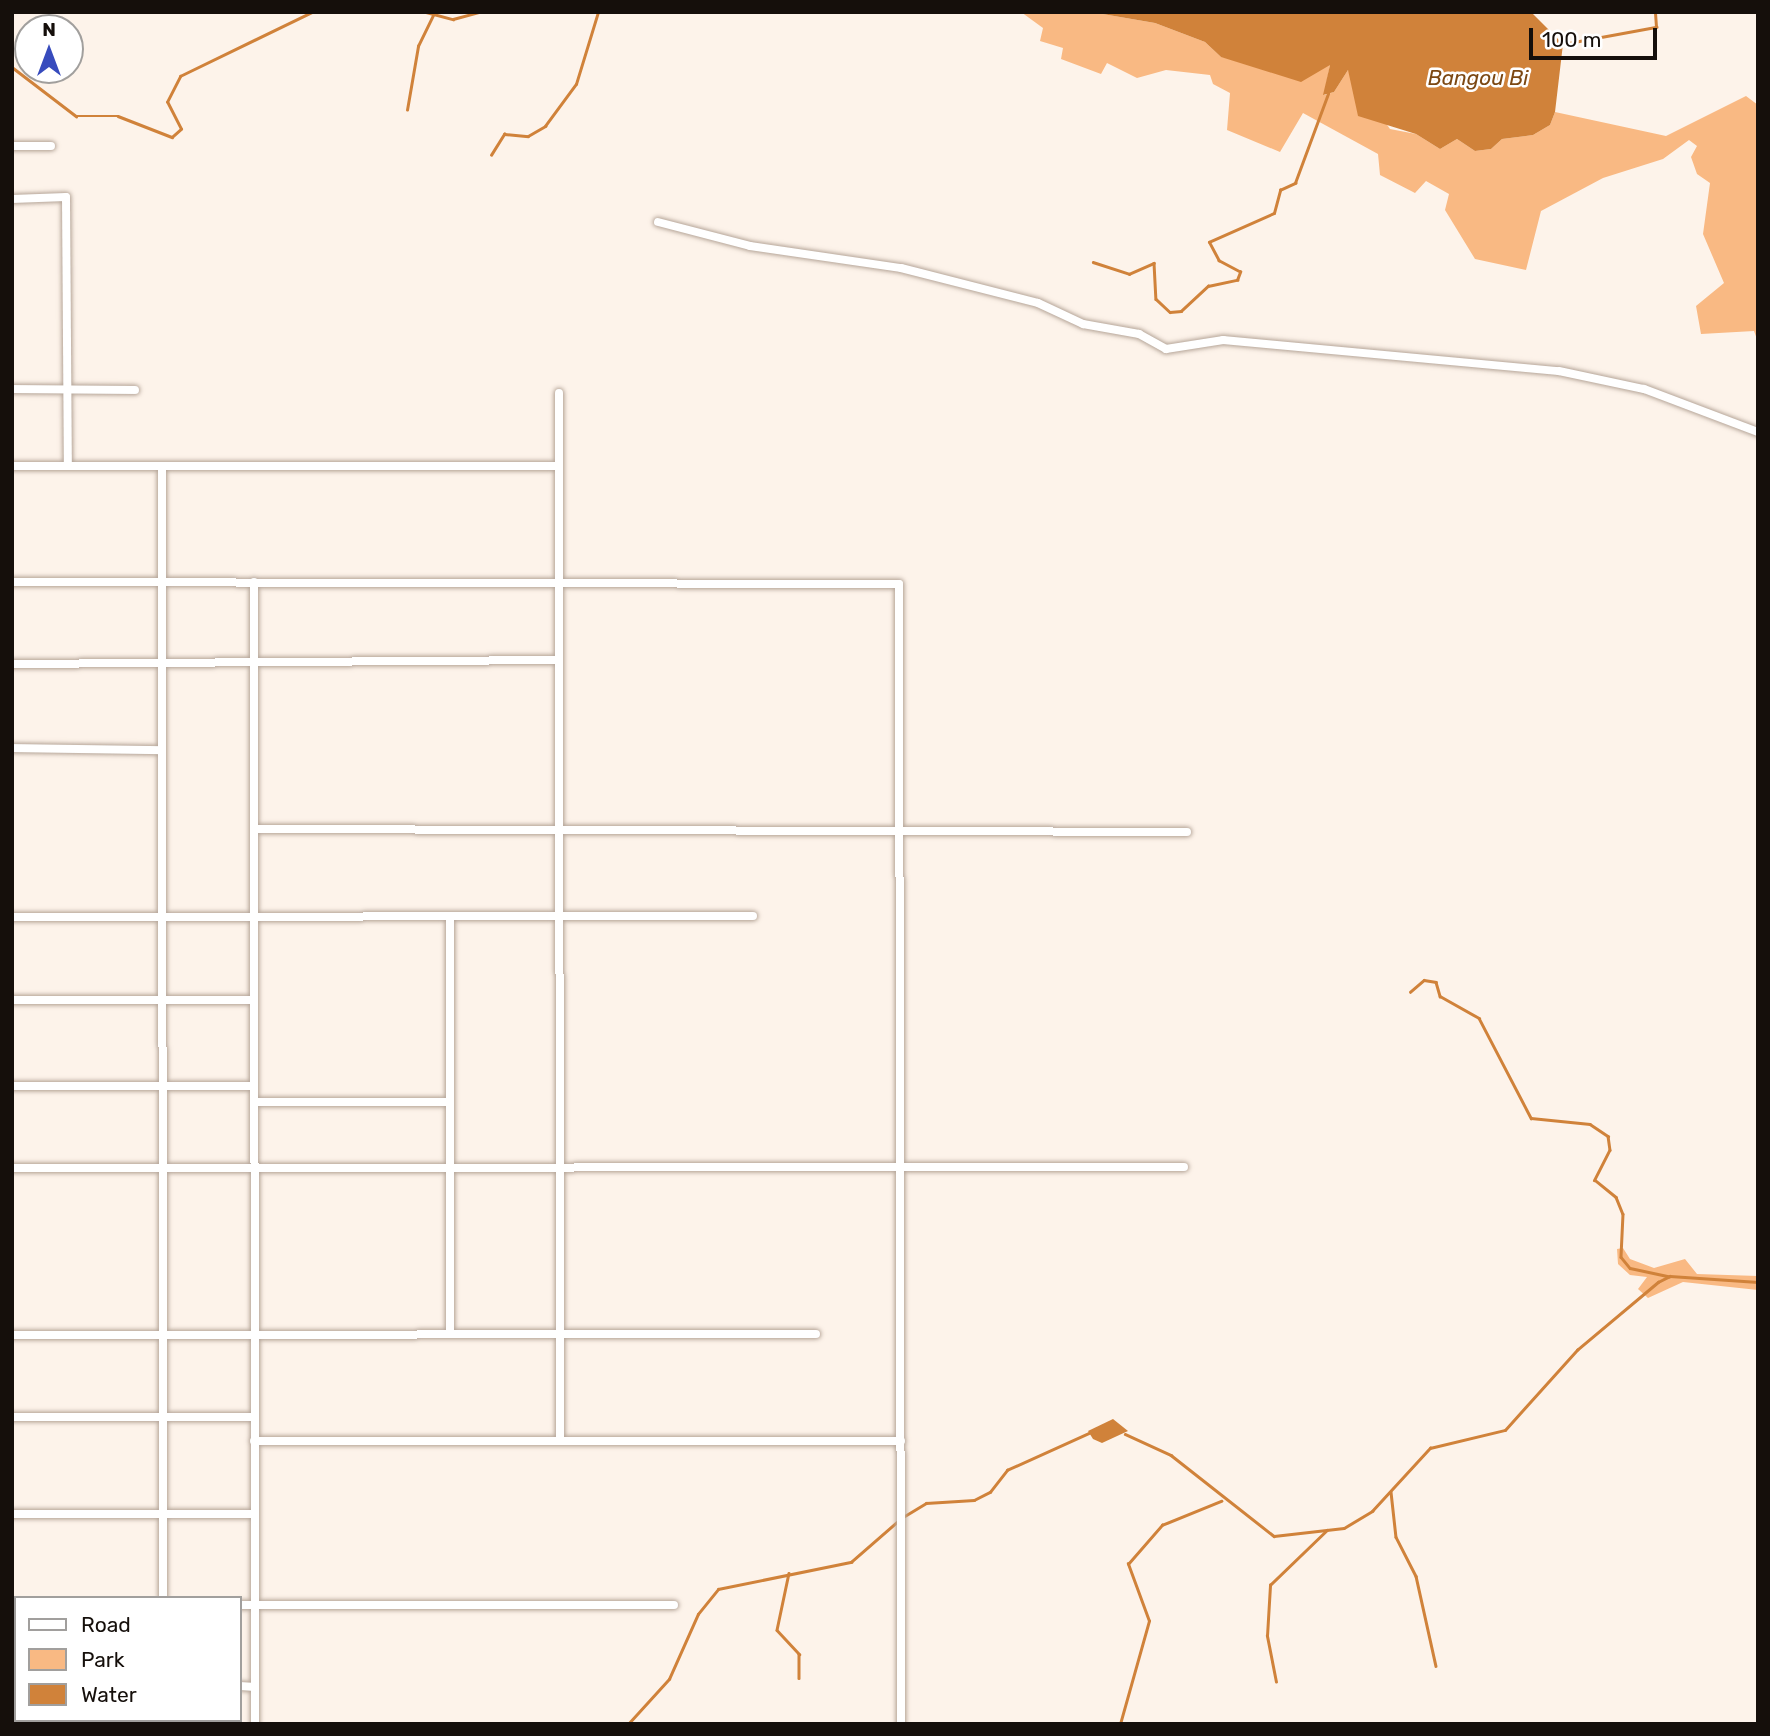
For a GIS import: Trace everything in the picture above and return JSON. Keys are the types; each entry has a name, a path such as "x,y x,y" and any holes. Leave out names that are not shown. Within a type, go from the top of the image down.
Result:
{"street":[{"path":"12,146 51,146"},
{"path":"12,198 66,197 68,466"},
{"path":"658,222 750,246 901,268 1038,303 1083,324 1139,334 1167,349 1223,340 1559,370 1644,389 1758,432"},
{"path":"12,389 135,390"},
{"path":"559,393 560,1441"},
{"path":"12,466 559,466"},
{"path":"162,466 163,1596"},
{"path":"12,582 899,583 901,1724"},
{"path":"254,582 255,1724"},
{"path":"12,663 559,660"},
{"path":"12,748 162,750"},
{"path":"254,829 559,833 1187,832"},
{"path":"12,917 753,916"},
{"path":"450,917 450,1334"},
{"path":"12,1000 254,1000"},
{"path":"12,1086 254,1086"},
{"path":"254,1102 450,1102"},
{"path":"12,1168 1184,1167"},
{"path":"12,1335 816,1334"},
{"path":"12,1417 254,1417"},
{"path":"254,1441 901,1441"},
{"path":"12,1514 255,1514"},
{"path":"242,1605 674,1605"},
{"path":"242,1686 255,1686"}],"green space":[{"path":"1021,12 1091,12 1155,23 1205,42 1221,57 1330,65 1324,95 1334,92 1348,70 1390,129 1416,134 1440,149 1457,139 1475,151 1491,149 1502,139 1533,135 1550,125 1555,112 1666,136 1746,96 1758,105 1758,342 1754,331 1701,334 1696,306 1724,283 1703,234 1710,183 1697,174 1691,157 1697,146 1689,140 1663,159 1603,178 1541,211 1526,270 1475,259 1445,210 1449,194 1426,181 1415,193 1380,175 1378,154 1303,113 1280,152 1227,130 1230,93 1213,84 1210,75 1166,70 1137,78 1107,63 1101,74 1061,59 1063,48 1040,41 1043,28"},
{"path":"1623,1248 1630,1259 1654,1268 1685,1259 1697,1274 1758,1276 1758,1290 1683,1282 1648,1298 1638,1289 1647,1277 1630,1275 1618,1264 1617,1249"}],"water":[{"name":"Bangou Bi","path":"1091,12 1531,12 1563,44 1555,112 1550,125 1533,135 1502,139 1491,149 1475,151 1457,139 1440,149 1416,134 1358,116 1348,70 1334,92 1323,95 1330,65 1301,82 1221,57 1205,42 1155,23"},
{"path":"1113,1419 1128,1431 1102,1443 1093,1439 1088,1431"}],"waterway":[{"path":"12,67 76,116 118,116 172,137 181,129 167,102 180,76 312,12"},
{"path":"426,12 453,19 480,12"},
{"path":"491,155 504,134 528,136 545,126 576,84 598,12"},
{"path":"1563,44 1656,27 1655,12"},
{"path":"407,110 418,46 433,15"},
{"path":"1093,262 1129,274 1154,263 1156,299 1170,312 1181,311 1208,286 1237,280 1240,272 1219,261 1209,242 1274,213 1280,190 1295,183 1328,94"},
{"path":"1410,992 1424,980 1436,982 1440,996 1479,1018 1531,1118 1590,1124 1608,1136 1610,1150 1595,1180 1616,1197 1623,1214 1621,1257 1630,1268 1669,1276"},
{"path":"1125,1434 1171,1455 1274,1536 1344,1528 1372,1511 1430,1448 1505,1430 1577,1350 1658,1282 1670,1276 1758,1282"},
{"path":"903,1517 926,1503 974,1500 990,1492 1007,1470 1091,1432"},
{"path":"1391,1492 1396,1537 1416,1576 1436,1666"},
{"path":"1120,1724 1149,1621 1128,1564 1162,1525 1221,1501"},
{"path":"628,1724 669,1679 698,1614 718,1589 851,1562 898,1521"},
{"path":"1276,1682 1267,1636 1270,1585 1327,1530"},
{"path":"789,1573 777,1630 799,1654 799,1678"}]}
